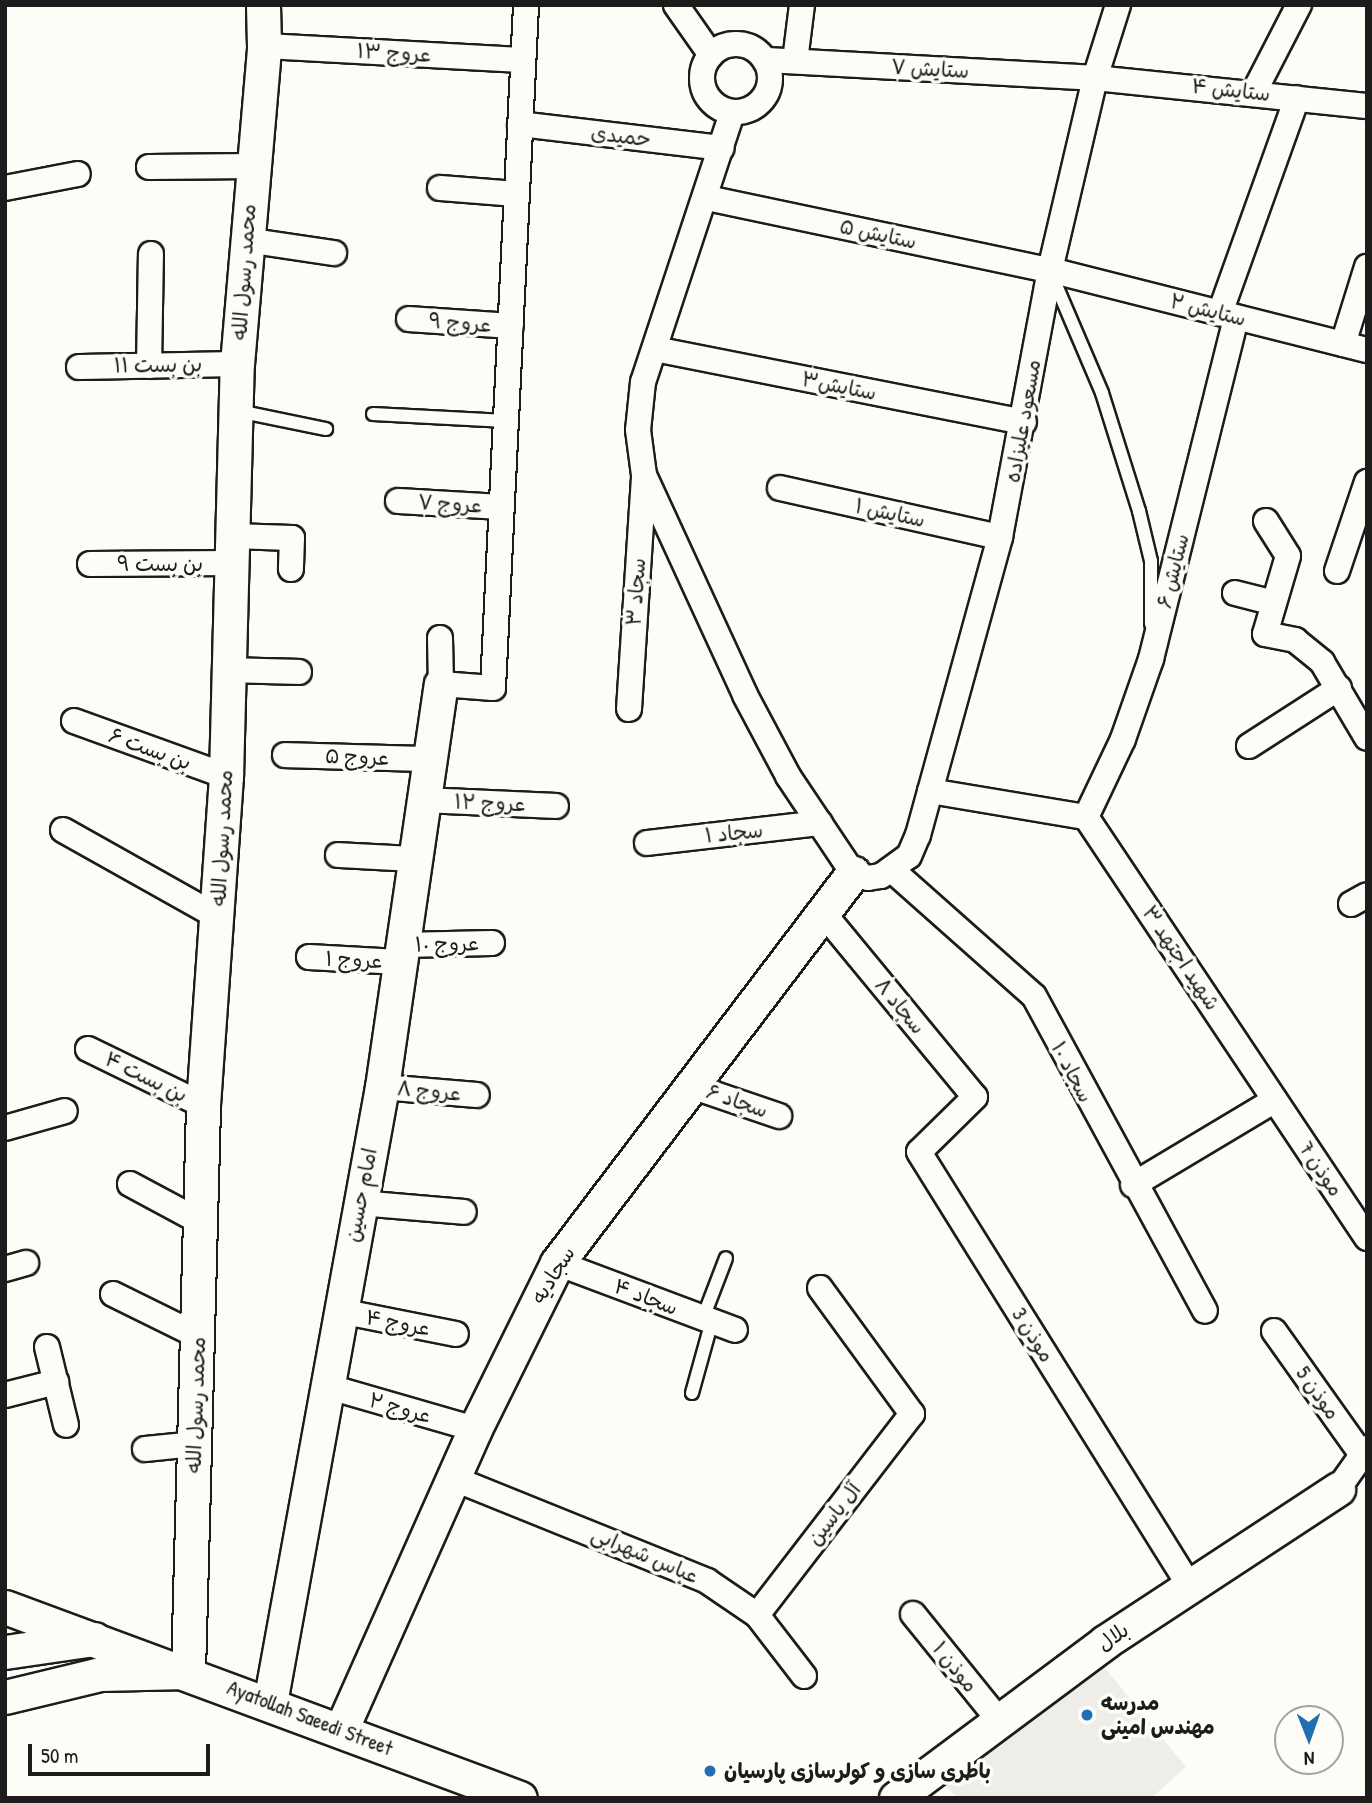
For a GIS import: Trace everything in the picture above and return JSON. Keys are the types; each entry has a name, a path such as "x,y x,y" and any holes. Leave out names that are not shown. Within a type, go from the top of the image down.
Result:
{"street":[{"name":"محمد رسول الله","path":"188,1672 203,1105 226,776 237,364 264,46 263,5"},
{"path":"440,638 441,684 493,688 526,5"},
{"path":"676,5 711,55"},
{"path":"795,61 802,5"},
{"name":"مسعود علیزاده","path":"893,871 909,856 918,835 1000,537 1024,422 1049,270 1095,78 1118,5"},
{"path":"1254,92 1299,5"},
{"path":"739,44 765,60 770,74 765,96 748,111 732,113 706,97 703,68 711,55 723,46 739,44"},
{"name":"عروج ۱۳","path":"264,46 523,60"},
{"name":"ستایش ۷","path":"765,60 1095,78"},
{"name":"ستایش ۴","path":"1095,78 1254,92 1367,106"},
{"path":"1228,315 1297,98"},
{"path":"732,113 640,402 644,475 745,695 788,776 853,873 868,878 893,871"},
{"name":"حمیدی","path":"520,124 722,148"},
{"path":"149,167 253,166"},
{"path":"5,188 78,174"},
{"path":"440,188 517,194"},
{"name":"ستایش ۵","path":"706,198 1049,270"},
{"path":"246,240 334,253"},
{"path":"149,366 151,254"},
{"path":"1355,347 1367,267"},
{"name":"ستایش ۲","path":"1049,270 1355,347"},
{"name":"ستایش ۶","path":"1086,817 1128,726 1151,659 1228,315"},
{"name":"عروج ۹","path":"409,319 510,326"},
{"name":"ستایش۳","path":"655,349 1024,422"},
{"name":"بن بست ۱۱","path":"79,367 237,364"},
{"name":"سجاد ۳","path":"629,709 644,475"},
{"path":"1337,571 1367,482"},
{"name":"ستایش ۱","path":"780,488 1000,537"},
{"name":"عروج ۷","path":"398,501 502,507"},
{"path":"1266,521 1288,556 1265,634 1295,639 1322,662 1367,738"},
{"name":"بن بست ۹","path":"90,564 231,550 292,538 291,569"},
{"path":"1235,593 1274,603"},
{"path":"228,670 299,672"},
{"name":"امام حسین","path":"270,1703 382,1087 441,684"},
{"path":"1249,746 1339,688"},
{"name":"بن بست ۶","path":"74,722 226,776"},
{"name":"عروج ۵","path":"285,755 429,759"},
{"path":"930,790 1086,817"},
{"name":"عروج ۱۲","path":"424,800 556,806"},
{"name":"شهید اجتهد ۳","path":"1086,817 1275,1100"},
{"name":"سجاد ۱","path":"647,843 820,823"},
{"path":"63,830 218,917"},
{"path":"338,855 415,859"},
{"name":"سجاد ۱۰","path":"893,871 1034,996 1133,1185 1205,1311"},
{"name":"سجادیه","path":"341,1730 475,1429 557,1263 694,1087 853,873"},
{"name":"سجاد ۸","path":"824,914 975,1097"},
{"name":"عروج ۱۰","path":"401,954 492,943"},
{"name":"عروج ۱","path":"309,957 401,954"},
{"name":"بن بست ۴","path":"89,1049 203,1105"},
{"name":"عروج ۸","path":"382,1087 477,1095"},
{"name":"سجاد ۶","path":"694,1087 779,1116"},
{"name":"موذن 3","path":"975,1097 919,1152 1189,1585"},
{"path":"1133,1185 1275,1100"},
{"name":"موذن 7","path":"1275,1100 1367,1238"},
{"path":"5,1128 65,1111"},
{"path":"130,1184 199,1221"},
{"path":"360,1203 464,1212"},
{"name":"سجاد ۴","path":"557,1263 717,1323"},
{"name":"آل یاسین","path":"757,1615 912,1414 820,1288"},
{"path":"113,1294 198,1336"},
{"name":"عروج ۴","path":"340,1311 456,1334"},
{"name":"موذن 5","path":"1274,1331 1365,1451"},
{"path":"47,1347 66,1425"},
{"path":"5,1395 56,1382"},
{"name":"عروج ۲","path":"326,1386 475,1429"},
{"path":"145,1449 194,1444"},
{"path":"1353,1484 1365,1451"},
{"name":"عباس شهرابی","path":"455,1479 664,1561 707,1581 757,1615 804,1676"},
{"name":"بلال","path":"896,1798 998,1719 1189,1585 1353,1484"},
{"name":"Ayatollah Saeedi Street","path":"7,1602 520,1798"},
{"name":"موذن ۱","path":"913,1614 998,1719"},
{"path":"5,1652 99,1639"},
{"path":"5,1696 100,1674 188,1672"}],"lane":[{"path":"1049,270 1102,393 1139,510 1151,561 1151,659"},
{"path":"236,411 327,429"},
{"path":"373,414 506,421"},
{"path":"692,1393 717,1323 726,1258"}],"shaded area":[{"name":"مدرسه مهندس امینی","path":"1100,1662 1186,1767 1151,1798 958,1798 942,1783"}],"place":[{"name":"مدرسه مهندس امینی","path":"1087,1715"},
{"name":"باطری سازی و کولرسازی پارسیان","path":"710,1771"}]}
